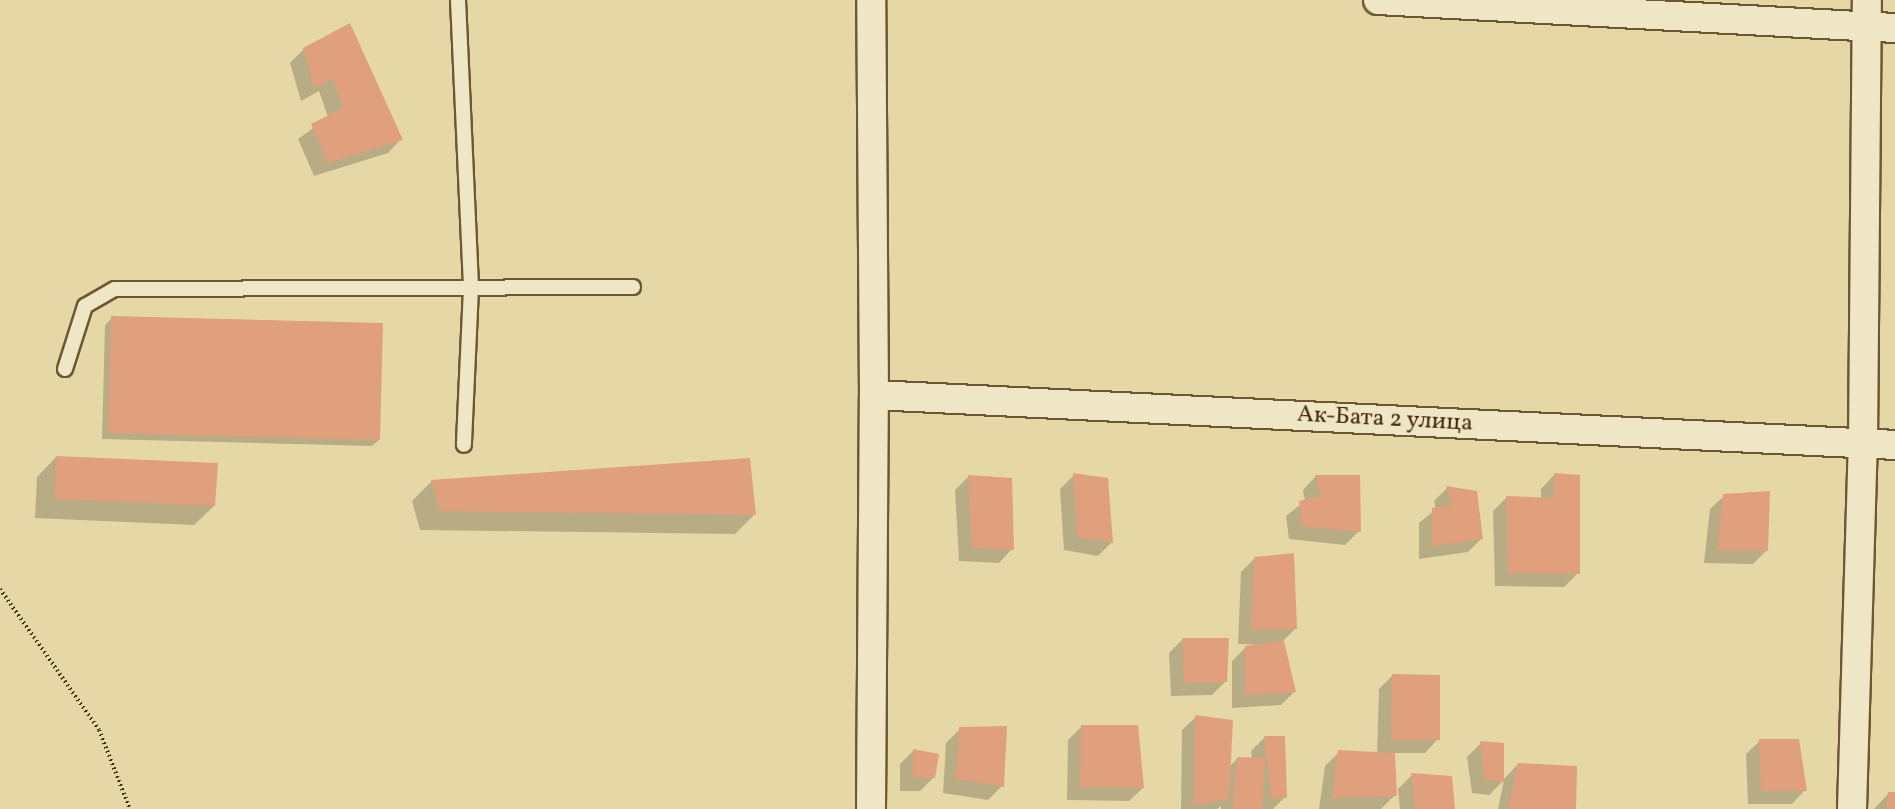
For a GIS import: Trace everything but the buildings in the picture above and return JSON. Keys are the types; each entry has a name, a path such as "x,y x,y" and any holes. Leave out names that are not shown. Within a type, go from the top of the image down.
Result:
{"street":[{"path":"871,809 874,395 872,0"},
{"path":"1378,0 1867,13 1895,28"},
{"path":"1852,809 1863,443 1867,13"},
{"name":"Ак-Бата 2 улица","path":"874,395 1895,445"}],"lane":[{"path":"458,0 471,288 464,445"},
{"path":"65,369 85,306 115,289 633,287"}],"path":[{"path":"0,589 99,730 130,809"}]}
